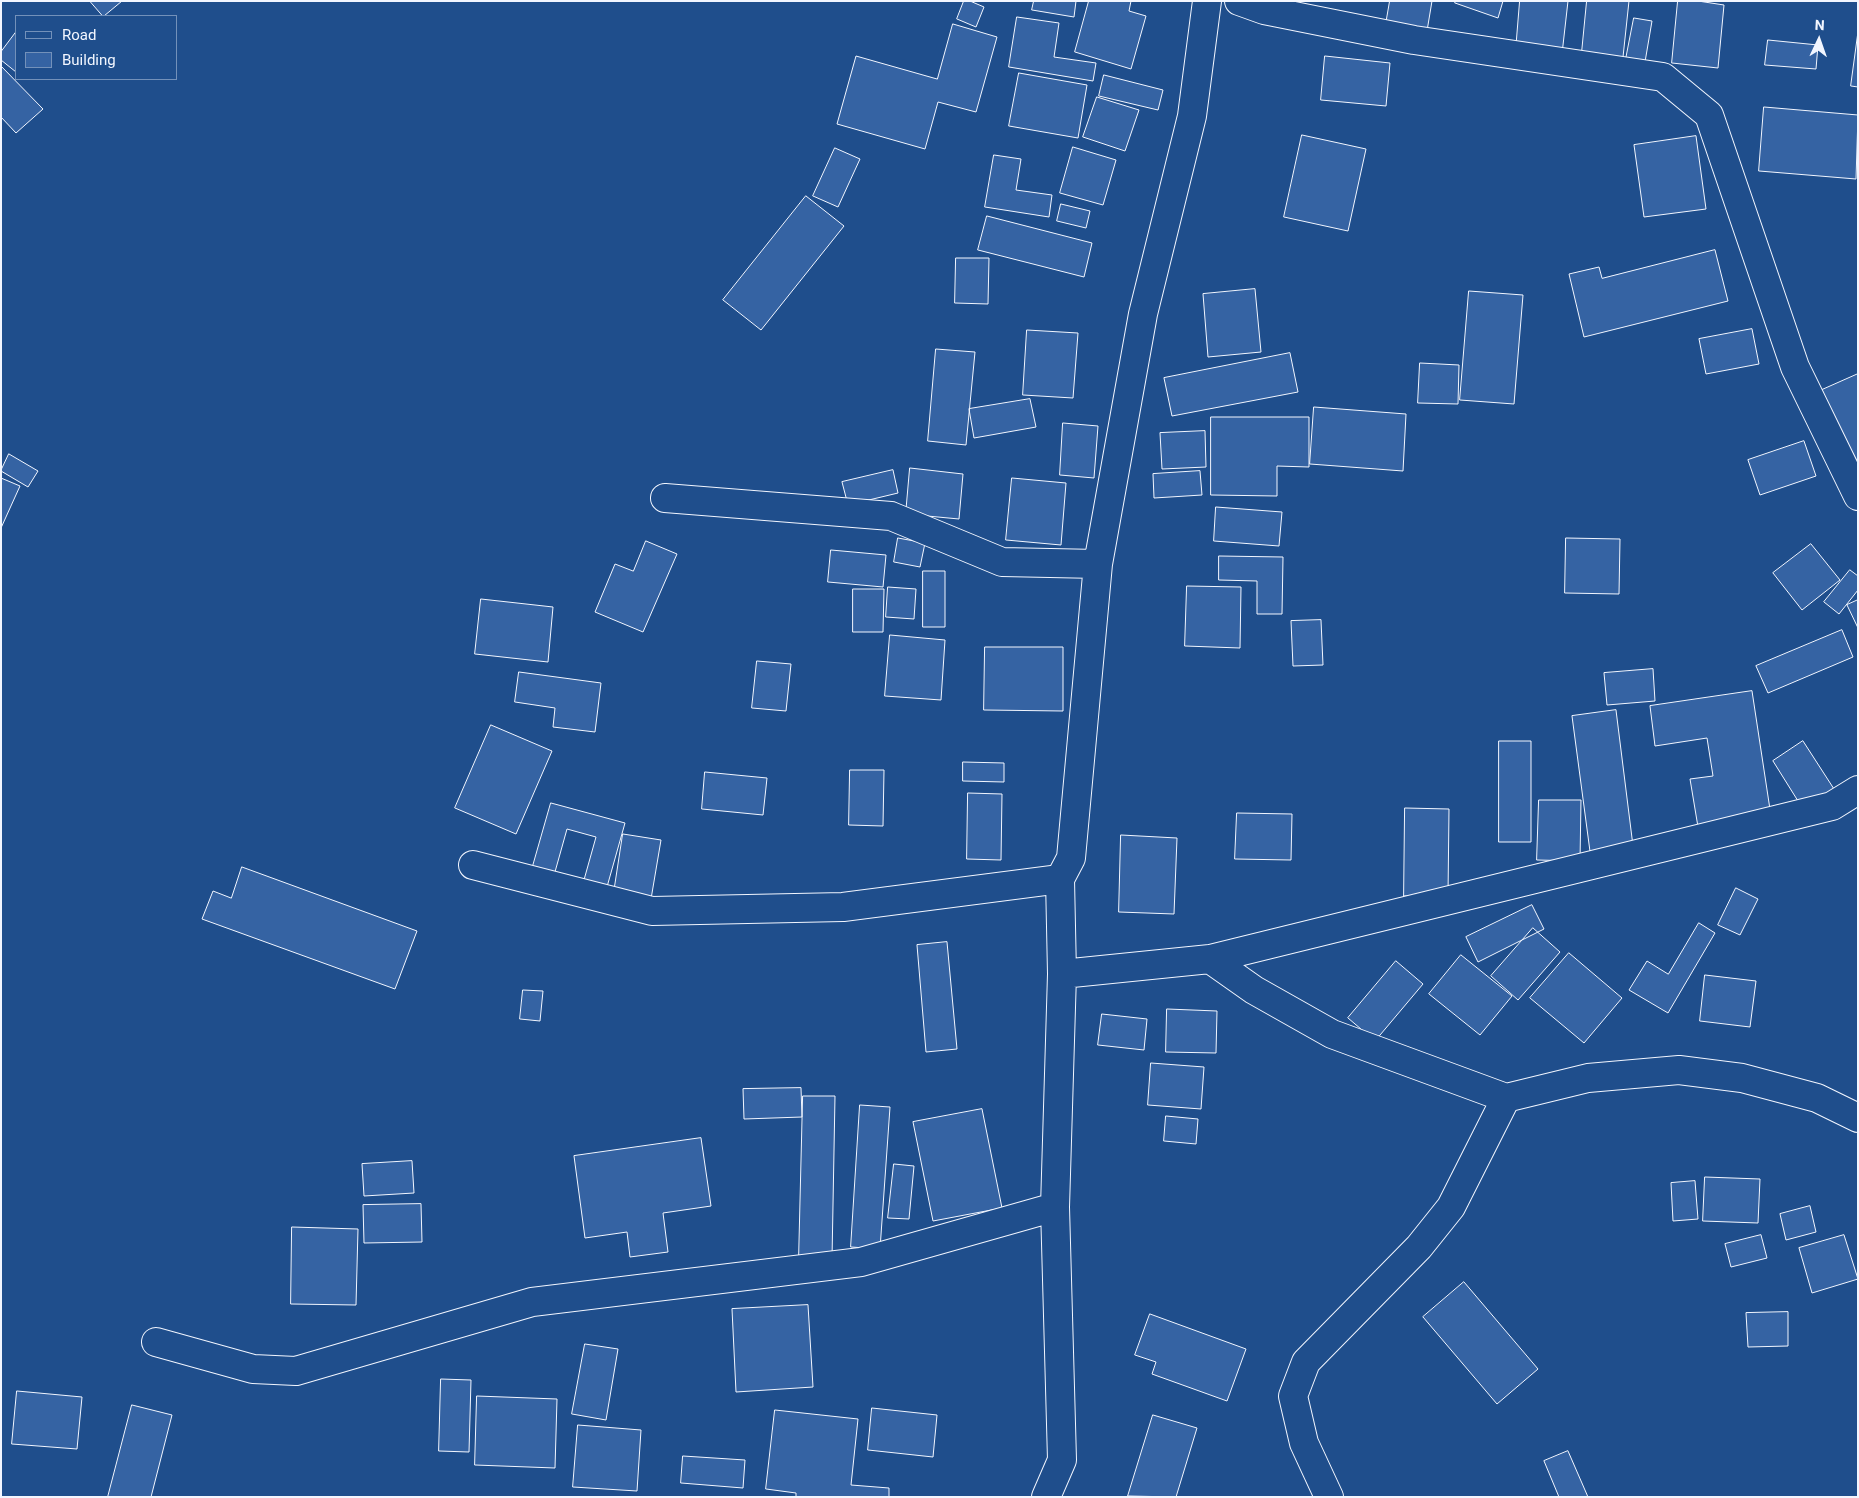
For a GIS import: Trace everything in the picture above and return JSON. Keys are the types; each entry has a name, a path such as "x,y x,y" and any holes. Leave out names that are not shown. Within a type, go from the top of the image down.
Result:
{"street":[{"path":"1046,1497 1062,1460 1055,1207 1062,974 1060,879 1071,858 1098,564 1143,314 1192,116 1207,1"},
{"path":"1239,1 1264,10 1414,40 1663,77 1709,115 1795,368 1858,496"},
{"path":"665,498 891,516 1002,562 1098,564"},
{"path":"1062,974 1210,959 1832,806 1858,790"},
{"path":"473,865 652,911 843,907 1060,879"},
{"path":"1210,959 1254,990 1332,1034 1506,1098 1588,1078 1679,1070 1742,1078 1816,1098 1858,1118"},
{"path":"1329,1497 1304,1443 1293,1396 1306,1362 1419,1247 1451,1207 1506,1098"},
{"path":"156,1342 253,1369 296,1372 532,1302 862,1262 1055,1207"}],"building":[{"path":"90,1 122,1 105,15 102,15"},
{"path":"964,1 970,1 984,7 976,27 957,19"},
{"path":"1034,1 1076,1 1074,17 1032,10"},
{"path":"1089,1 1131,1 1129,11 1146,16 1131,69 1075,52"},
{"path":"1390,1 1432,1 1427,31 1386,24"},
{"path":"1456,1 1503,1 1498,18 1455,3"},
{"path":"1520,1 1568,1 1562,54 1516,50"},
{"path":"1587,1 1629,1 1623,57 1582,52"},
{"path":"1678,1 1698,1 1724,5 1718,68 1672,63"},
{"path":"1017,17 1059,23 1054,57 1096,63 1093,81 1009,67"},
{"path":"1634,18 1652,21 1645,62 1626,59"},
{"path":"953,24 997,37 976,112 938,102 925,149 837,124 856,56 937,79"},
{"path":"1858,32 1858,87 1851,86"},
{"path":"15,33 15,71 1,60 1,52"},
{"path":"1768,40 1818,45 1816,69 1765,65"},
{"path":"1325,56 1390,63 1386,106 1321,100"},
{"path":"1,66 43,109 16,133 1,117"},
{"path":"1019,73 1087,85 1078,138 1009,126"},
{"path":"1104,75 1163,90 1158,110 1099,96"},
{"path":"1097,97 1139,110 1125,151 1083,137"},
{"path":"1764,107 1858,115 1856,179 1759,171"},
{"path":"1302,135 1366,149 1348,231 1284,217"},
{"path":"1696,136 1706,209 1644,217 1634,145"},
{"path":"1073,147 1116,160 1103,205 1060,193"},
{"path":"835,148 860,159 838,207 813,196"},
{"path":"994,155 1021,159 1016,190 1052,195 1049,217 985,207"},
{"path":"806,196 844,226 761,330 723,300"},
{"path":"1061,204 1090,211 1086,228 1057,221"},
{"path":"987,216 1092,243 1084,277 978,250"},
{"path":"1715,250 1728,301 1584,337 1569,274 1599,267 1602,278"},
{"path":"956,258 989,258 988,304 955,303"},
{"path":"1255,289 1261,352 1208,357 1203,294"},
{"path":"1469,291 1523,295 1514,404 1460,400"},
{"path":"1752,329 1759,364 1706,374 1699,339"},
{"path":"1027,330 1078,333 1073,398 1023,395"},
{"path":"936,349 975,352 966,445 928,441"},
{"path":"1290,353 1298,392 1172,416 1164,378"},
{"path":"1420,363 1459,365 1458,404 1418,403"},
{"path":"1858,374 1858,472 1822,390"},
{"path":"1030,399 1036,427 974,438 969,409"},
{"path":"1314,407 1406,414 1403,471 1310,464"},
{"path":"1211,417 1309,417 1309,467 1277,466 1277,496 1211,495"},
{"path":"1063,423 1098,426 1094,478 1060,475"},
{"path":"1205,431 1206,467 1162,469 1160,433"},
{"path":"1804,441 1816,476 1760,495 1748,460"},
{"path":"9,454 38,471 28,487 1,471"},
{"path":"910,468 963,474 959,519 906,514"},
{"path":"893,470 898,493 848,505 842,482"},
{"path":"1200,471 1202,495 1154,498 1153,474"},
{"path":"1,478 20,486 1,528"},
{"path":"1012,478 1066,483 1061,545 1006,540"},
{"path":"1216,507 1282,512 1279,546 1214,541"},
{"path":"898,538 925,543 920,567 894,562"},
{"path":"1566,538 1620,539 1619,594 1565,593"},
{"path":"646,541 677,554 643,632 595,612 615,564 633,571"},
{"path":"1811,544 1840,580 1802,610 1773,573"},
{"path":"831,550 886,555 883,587 828,582"},
{"path":"1219,556 1283,557 1282,614 1257,614 1257,581 1219,580"},
{"path":"1850,570 1858,576 1858,590 1839,614 1824,602"},
{"path":"923,571 945,571 945,627 923,627"},
{"path":"1187,586 1241,587 1240,648 1185,646"},
{"path":"888,587 916,589 914,619 886,617"},
{"path":"853,589 884,589 883,632 853,632"},
{"path":"481,599 553,607 548,662 475,654"},
{"path":"1858,600 1858,628 1847,605"},
{"path":"1321,620 1323,665 1293,666 1291,621"},
{"path":"1842,630 1853,657 1768,693 1756,666"},
{"path":"890,635 945,640 941,700 885,696"},
{"path":"985,647 1063,647 1063,711 984,710"},
{"path":"757,661 791,664 786,711 752,708"},
{"path":"1653,669 1655,701 1607,705 1604,673"},
{"path":"519,672 601,683 595,732 553,727 555,708 515,702"},
{"path":"1752,691 1771,816 1698,827 1690,779 1713,776 1707,738 1655,746 1650,706"},
{"path":"1616,710 1634,854 1591,859 1572,716"},
{"path":"491,725 552,751 516,834 455,808"},
{"path":"1499,741 1531,741 1531,842 1499,842"},
{"path":"1803,741 1834,789 1803,809 1773,761"},
{"path":"963,762 1004,763 1004,782 963,781"},
{"path":"850,770 884,770 883,826 849,825"},
{"path":"705,772 767,778 763,815 702,809"},
{"path":"968,793 1002,794 1001,860 967,859"},
{"path":"1539,800 1581,800 1580,861 1537,860"},
{"path":"551,803 625,823 605,894 582,887 596,837 567,829 553,879 531,873"},
{"path":"1405,808 1449,809 1448,896 1404,896"},
{"path":"1237,813 1292,814 1291,860 1235,859"},
{"path":"623,834 661,840 650,905 613,899"},
{"path":"1121,835 1177,838 1174,914 1119,912"},
{"path":"242,867 417,931 395,989 202,919 213,891 231,898"},
{"path":"1736,888 1758,899 1740,935 1718,925"},
{"path":"1532,905 1544,929 1478,962 1466,937"},
{"path":"1699,923 1715,933 1668,1013 1629,990 1647,961 1668,974"},
{"path":"1533,928 1560,952 1518,1000 1491,976"},
{"path":"947,942 957,1049 926,1052 917,945"},
{"path":"1569,953 1622,998 1584,1043 1530,998"},
{"path":"1461,955 1512,996 1480,1035 1429,994"},
{"path":"1396,961 1423,984 1375,1041 1348,1018"},
{"path":"1705,975 1756,981 1750,1027 1700,1021"},
{"path":"523,990 543,991 540,1021 520,1019"},
{"path":"1167,1009 1217,1011 1216,1053 1166,1052"},
{"path":"1102,1014 1147,1019 1144,1050 1098,1045"},
{"path":"1151,1063 1204,1067 1201,1109 1148,1105"},
{"path":"801,1088 802,1117 744,1119 743,1089"},
{"path":"803,1096 835,1096 832,1259 799,1258"},
{"path":"860,1105 890,1107 880,1249 851,1247"},
{"path":"982,1109 1002,1208 933,1221 913,1122"},
{"path":"1166,1116 1198,1119 1196,1144 1164,1141"},
{"path":"701,1138 711,1206 663,1213 668,1252 630,1257 627,1232 585,1238 574,1156"},
{"path":"412,1161 414,1193 364,1196 362,1164"},
{"path":"894,1164 914,1166 909,1219 888,1218"},
{"path":"1705,1177 1760,1179 1758,1223 1703,1221"},
{"path":"1695,1181 1698,1219 1673,1221 1671,1183"},
{"path":"421,1204 422,1242 364,1243 363,1205"},
{"path":"1810,1206 1816,1232 1786,1240 1780,1214"},
{"path":"292,1227 358,1229 356,1305 291,1304"},
{"path":"1761,1235 1767,1258 1731,1267 1725,1244"},
{"path":"1844,1235 1858,1279 1812,1293 1799,1248"},
{"path":"1464,1282 1538,1369 1497,1404 1423,1317"},
{"path":"808,1305 813,1387 736,1392 732,1309"},
{"path":"1788,1312 1788,1346 1748,1347 1746,1313"},
{"path":"1150,1314 1246,1349 1227,1401 1152,1374 1156,1362 1135,1355"},
{"path":"585,1344 618,1349 606,1420 572,1414"},
{"path":"441,1379 471,1380 469,1452 439,1451"},
{"path":"17,1391 82,1397 77,1449 12,1444"},
{"path":"477,1396 557,1399 555,1468 475,1465"},
{"path":"132,1405 172,1415 151,1497 108,1497"},
{"path":"872,1408 937,1415 933,1457 868,1450"},
{"path":"775,1410 858,1419 851,1485 889,1488 889,1497 796,1497 796,1493 766,1489"},
{"path":"1153,1415 1197,1428 1176,1497 1128,1496"},
{"path":"578,1425 641,1430 637,1491 573,1487"},
{"path":"1568,1451 1588,1497 1559,1497 1544,1461"},
{"path":"683,1456 745,1460 743,1488 681,1483"}]}
